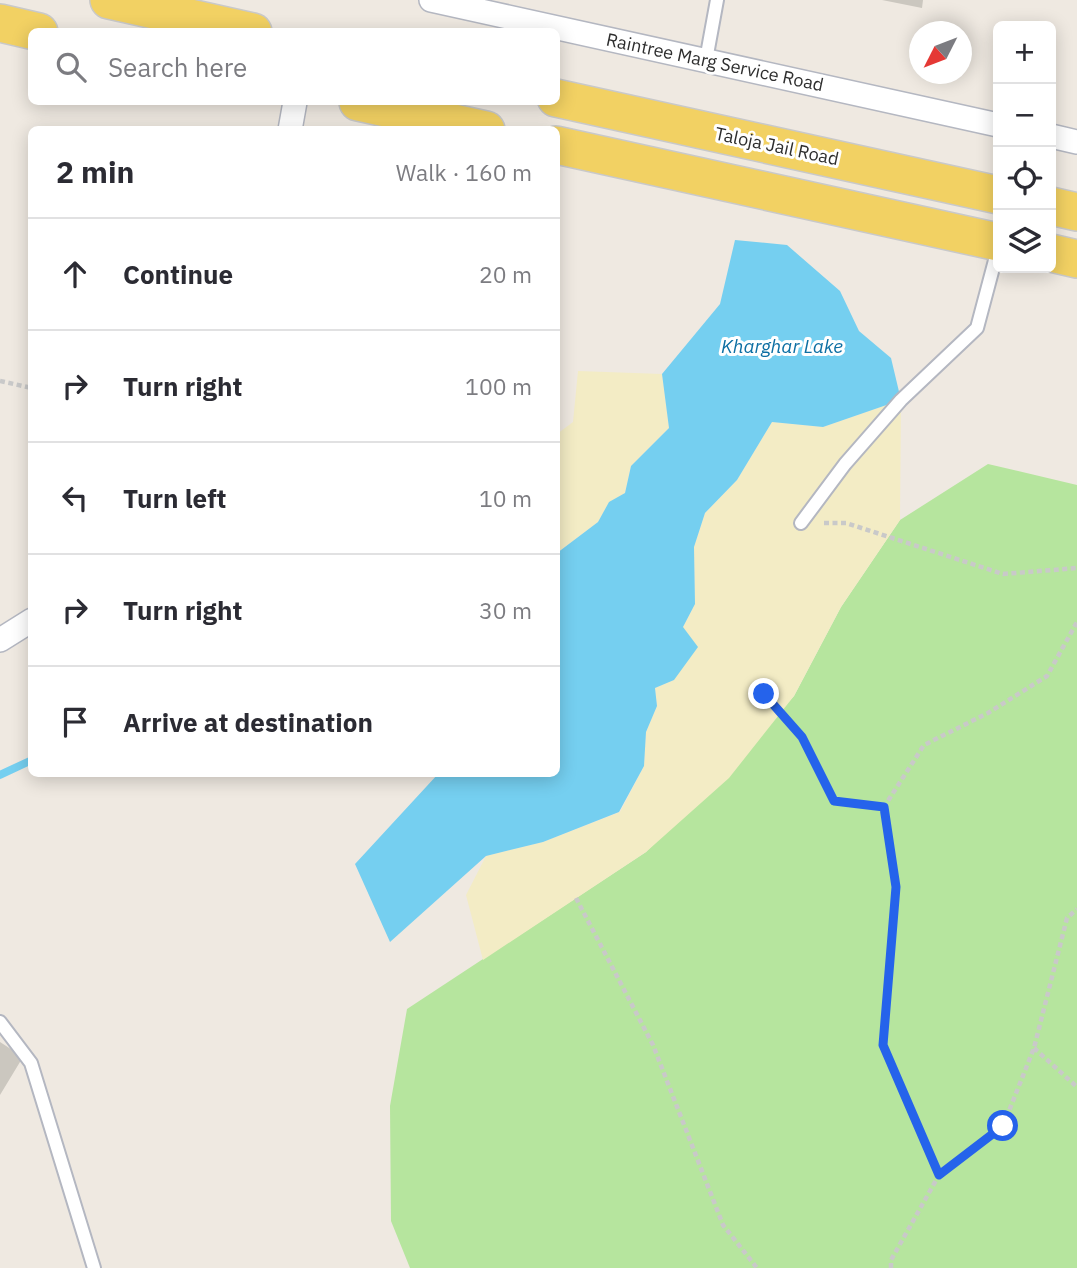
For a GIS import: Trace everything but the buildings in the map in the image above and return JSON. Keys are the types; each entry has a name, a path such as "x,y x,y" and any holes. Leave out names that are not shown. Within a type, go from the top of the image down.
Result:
{"main road":[{"path":"109,0 235,28"},
{"path":"0,23 28,29"},
{"name":"Taloja Jail Road","path":"560,99 993,194"},
{"path":"372,105 468,126"},
{"path":"560,146 993,241"},
{"path":"1056,207 1077,212"},
{"path":"1056,254 1077,259"}],"street":[{"name":"Raintree Marg Service Road","path":"431,0 486,6 706,60 993,124"},
{"path":"290,126 294,105"},
{"path":"1056,137 1077,142"},
{"path":"0,640 28,622"}],"lane":[{"path":"706,60 717,0"},
{"path":"801,523 845,464 901,400 977,328 993,269"},
{"path":"0,1022 31,1063 94,1268"}],"path":[{"path":"0,382 28,387"},
{"path":"801,523 846,523 1003,574 1077,568"},
{"path":"939,1175 883,1045 896,887 884,807 924,745 988,713 1047,676 1077,622"},
{"path":"764,694 802,737 834,801 884,807"},
{"path":"576,898 653,1045 723,1225 757,1268"},
{"path":"891,1268 891,1260 939,1175 1003,1126 1034,1048 1068,918 1077,909"},
{"path":"1034,1048 1077,1087"}],"green space":[{"path":"988,464 1077,485 1077,1268 410,1268 391,1221 390,1106 407,1009 646,852 794,696 841,607 900,520"}],"sand":[{"path":"578,371 662,374 669,428 631,466 625,493 609,503 598,522 560,551 560,432 573,422"},
{"path":"901,400 900,520 841,607 794,696 729,778 646,852 483,960 466,895 486,856 543,842 620,812 644,766 646,732 657,706 655,688 674,680 683,627 695,604 694,547 705,513 737,480 772,422 823,427"}],"water":[{"name":"Kharghar Lake","path":"735,240 787,245 840,291 859,331 891,358 901,400 823,427 772,422 737,480 705,513 694,547 695,604 683,627 698,647 674,680 655,688 657,706 646,732 644,766 619,812 543,842 486,856 390,942 355,864 435,777 560,777 560,551 598,522 609,502 625,493 631,466 669,428 662,374 720,304"}],"waterway":[{"path":"0,775 28,762"}],"route":[{"path":"764,694 802,737 834,801 884,807 896,887 883,1045 939,1175 1003,1126"}]}
